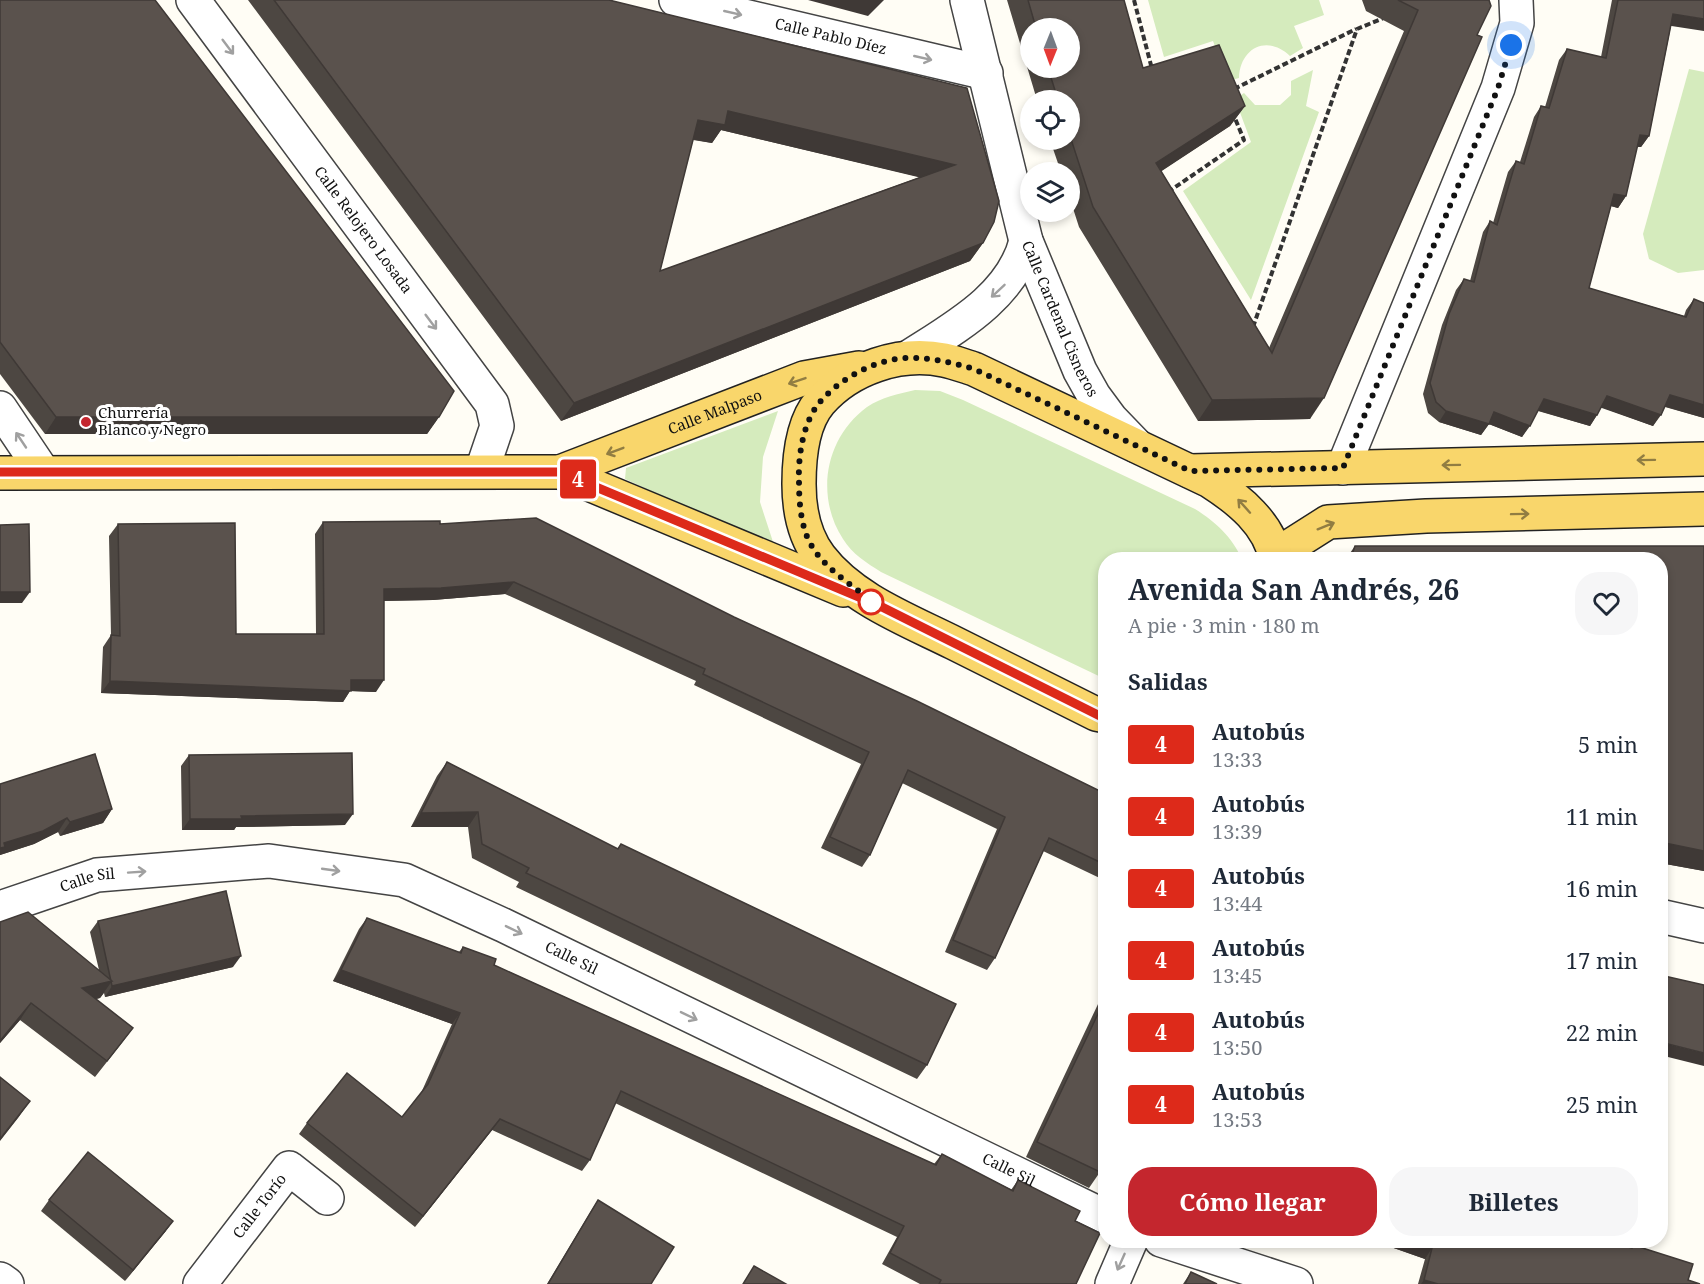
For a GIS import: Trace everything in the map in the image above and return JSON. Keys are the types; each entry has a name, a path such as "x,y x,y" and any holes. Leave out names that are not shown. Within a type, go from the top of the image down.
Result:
{"main road":[{"path":"878,605 820,558 805,532 799,500 799,465 805,433 819,403 844,380 875,365 909,357 943,360 974,369 1190,471 1237,498 1260,524 1274,552"},
{"name":"Calle Malpaso","path":"560,472 804,378 875,365"},
{"path":"1190,471 1704,459"},
{"path":"0,472 482,470 560,472 878,605 1098,715"},
{"path":"1283,552 1328,522 1426,516 1704,509"}],"street":[{"name":"Calle Relojero Losada","path":"193,0 492,404 497,426 482,470"},
{"name":"Calle Pablo Díez","path":"676,0 986,73"},
{"name":"Calle Cardenal Cisneros","path":"967,0 1026,242 1080,370 1094,396 1111,419 1139,448"},
{"path":"1343,468 1498,88 1521,8"},
{"path":"909,357 974,314 1006,284 1022,258 1026,242"},
{"path":"0,408 43,472"},
{"name":"Calle Sil","path":"0,908 97,875 269,861 404,880 503,925 1098,1213"},
{"path":"1668,918 1704,926"},
{"name":"Calle Torío","path":"200,1284 290,1168 327,1198"},
{"path":"1112,1284 1128,1248"},
{"path":"1186,1248 1296,1284"},
{"path":"0,1279 7,1284"}],"path":[{"path":"1134,0 1153,72"},
{"path":"1223,94 1387,16"},
{"path":"1250,335 1357,29"},
{"path":"1167,193 1245,140 1232,112"}],"green space":[{"path":"1148,0 1319,0 1324,15 1294,26 1303,48 1290,56 1272,46 1264,45 1256,48 1244,59 1239,78 1228,81 1213,41 1164,57"},
{"path":"1689,69 1704,72 1704,270 1678,273 1649,259 1643,234"},
{"path":"1313,70 1306,106 1319,112 1251,300 1183,191 1251,142 1235,99 1244,93 1255,105 1280,105 1291,95 1291,81"},
{"path":"915,390 940,391 963,400 1195,509 1223,531 1238,552 1098,552 1098,676 881,572 860,558 843,539 834,522 827,487 834,451 853,420 867,407 890,396"},
{"path":"778,411 763,457 760,502 775,548 625,479 626,468"}],"building":[{"path":"0,0 155,0 454,391 439,417 56,417 0,342"},
{"path":"274,0 609,0 967,88 999,201 994,222 983,243 574,403","holes":["728,111 955,165 660,271 698,120 725,125"]},
{"path":"1028,0 1124,0 1143,68 1219,45 1245,106 1156,163 1272,353 1418,10 1398,0 1489,0 1491,6 1477,35 1482,37 1324,398 1212,400 1093,207 1075,150 1080,150 1080,90 1055,90 1051,78 1080,78 1080,18 1033,18"},
{"path":"1618,0 1704,0 1704,19 1673,14 1649,136 1640,135 1626,196 1614,194 1589,288 1686,317 1694,299 1704,303 1704,405 1670,395 1661,415 1607,396 1597,415 1544,399 1530,426 1494,412 1489,424 1446,411 1436,402 1430,383 1449,314 1464,279 1474,282 1490,221 1497,225 1516,161 1524,164 1541,106 1549,108 1567,49 1606,58"},
{"path":"536,518 734,617 917,701 1098,790 1098,861 1049,838 995,958 953,940 1005,817 908,770 870,855 830,837 869,752 703,674 705,669 514,582 441,588 384,589 384,680 351,680 351,691 110,681 111,635 120,636 118,524 235,523 236,634 324,634 323,522 440,521 440,524"},
{"path":"29,524 30,592 0,592 0,525"},
{"path":"1355,546 1704,546 1704,851 1668,844 1668,552 1353,552"},
{"path":"352,753 353,814 190,819 189,755"},
{"path":"95,754 112,809 70,822 67,818 43,831 4,843 5,847 0,848 0,784"},
{"path":"447,762 618,849 621,844 956,1004 927,1065 526,873 529,868 482,844 478,812 421,813"},
{"path":"226,891 241,956 112,986 98,921"},
{"path":"28,912 112,981 82,988 133,1028 107,1061 31,1003 0,1041 0,922"},
{"path":"367,918 461,953 463,947 496,959 494,965 936,1165 942,1154 1013,1191 1018,1180 1080,1211 1075,1221 1098,1232 1098,1237 1076,1284 939,1284 941,1280 890,1253 904,1226 621,1091 590,1160 500,1119 423,1216 307,1123 347,1073 402,1117 428,1084 460,1013 341,970"},
{"path":"1668,977 1704,985 1704,1053 1668,1044"},
{"path":"1098,1014 1098,1171 1037,1142"},
{"path":"0,1077 30,1101 0,1139"},
{"path":"88,1152 173,1221 133,1270 49,1200"},
{"path":"598,1200 674,1247 651,1284 548,1284"},
{"path":"1432,1248 1642,1248 1693,1264 1688,1280 1700,1284 1438,1284 1424,1280"},
{"path":"754,1266 786,1284 743,1284"},
{"path":"1191,1272 1217,1284 1185,1284"}],"bus line":[{"name":"4","path":"0,472 482,470 560,472 845,590 1098,715"}],"place":[{"name":"Churrería Blanco y Negro","path":"86,422"}],"route":[{"path":"871,602 878,605 820,558 805,532 799,500 799,465 805,433 819,403 844,380 875,365 909,357 943,360 974,369 1190,471 1343,468 1498,88 1511,45"}]}
